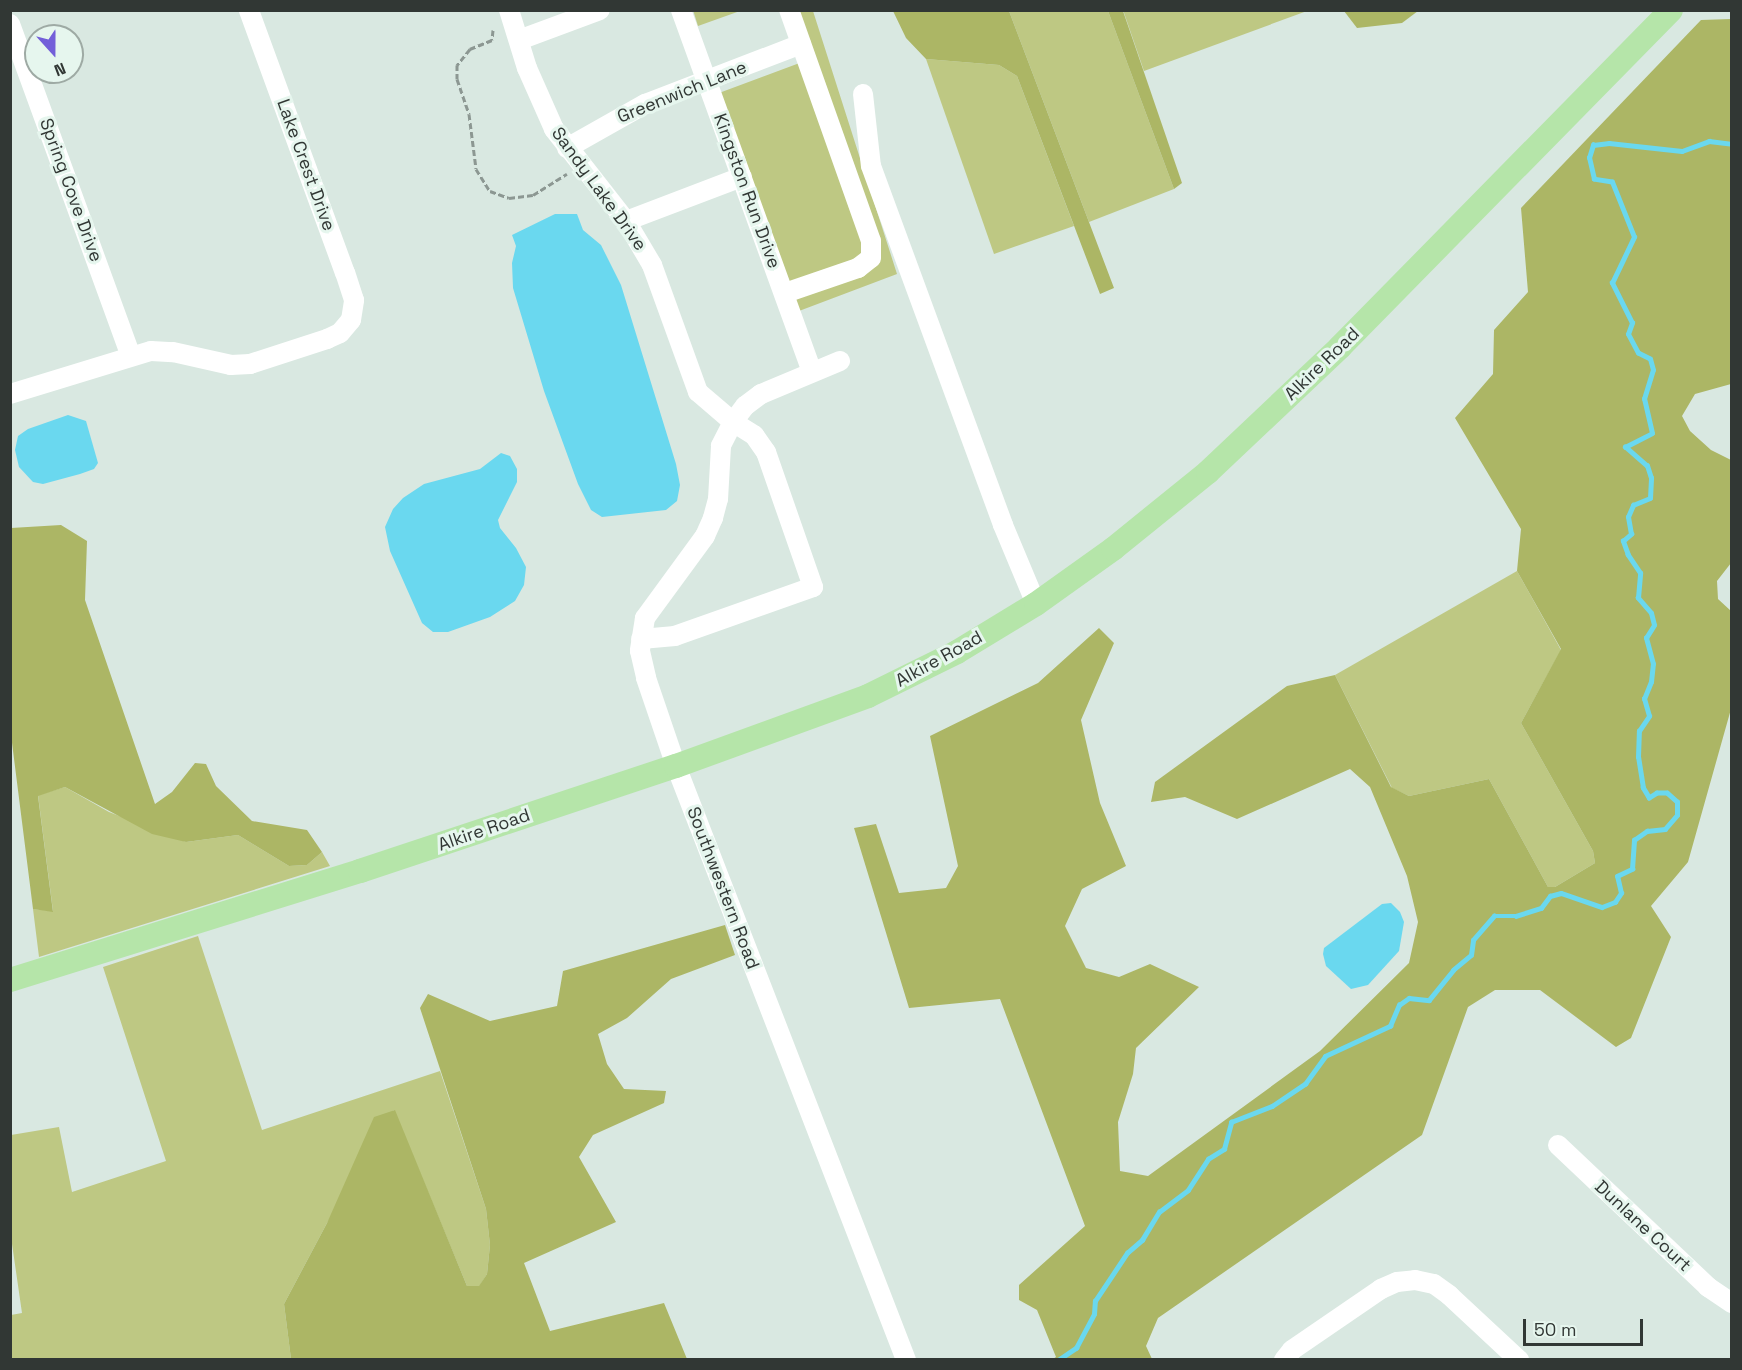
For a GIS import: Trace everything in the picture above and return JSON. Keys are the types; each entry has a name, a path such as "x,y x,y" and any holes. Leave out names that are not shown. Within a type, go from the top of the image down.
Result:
{"main road":[{"name":"Alkire Road","path":"10,980 360,872 675,766 884,689 957,652 1036,604 1113,549 1180,496 1273,413 1671,10"}],"street":[{"name":"Lake Crest Drive","path":"131,356 151,351 173,352 231,365 250,364 327,339 340,333 351,320 354,300 249,10"},
{"name":"Sandy Lake Drive","path":"509,10 554,129 626,220 652,265 698,392 705,401 754,435 766,452 813,587 675,636 641,639"},
{"path":"519,40 600,10"},
{"name":"Kingston Run Drive","path":"681,10 812,371"},
{"path":"785,293 858,268 871,258 872,241 789,10"},
{"name":"Spring Cove Drive","path":"10,24 131,356"},
{"name":"Greenwich Lane","path":"567,148 617,117 801,44"},
{"path":"863,94 871,166 1003,525 1036,604"},
{"path":"626,220 742,177"},
{"path":"10,394 131,356"},
{"name":"Southwestern Road","path":"840,361 761,394 746,406 733,422 721,446 718,499 713,518 690,557 654,602 645,618 641,639 641,662 675,766 906,1359"},
{"name":"Dunlane Court","path":"1558,1145 1708,1287 1731,1303"},
{"path":"1284,1359 1292,1350 1381,1289 1397,1282 1415,1280 1434,1284 1449,1295 1519,1359"}],"path":[{"path":"493,30 492,40 470,49 457,65 457,79 469,114 476,169 482,179 490,191 499,196 522,198 546,189 580,164"}],"green space":[{"path":"693,10 740,10 740,11 698,26"},
{"path":"1123,10 1307,11 1144,71"},
{"path":"795,11 813,11 897,274 799,311 719,93 813,58"},
{"path":"893,11 1009,11 1114,288 1100,294 1017,76 999,65 926,59 906,38"},
{"path":"1009,11 1108,11 1174,189 1089,222"},
{"path":"1108,11 1123,11 1182,183 1174,189"},
{"path":"1344,11 1418,11 1402,23 1357,28"},
{"path":"1731,19 1731,384 1695,394 1682,416 1690,431 1711,450 1731,460 1731,563 1717,581 1718,599 1731,611 1731,709 1688,862 1651,906 1671,937 1631,1038 1616,1047 1540,990 1495,990 1468,1007 1422,1135 1158,1318 1146,1346 1152,1359 1053,1359 1056,1357 1037,1310 1019,1300 1019,1285 1085,1226 1000,999 909,1008 854,828 876,824 899,893 946,888 958,866 930,736 1038,683 1099,628 1114,643 1081,720 1100,803 1126,866 1082,889 1065,926 1086,968 1119,977 1150,964 1199,987 1136,1048 1133,1074 1118,1122 1120,1171 1148,1176 1320,1051 1409,963 1418,922 1407,876 1370,787 1350,769 1237,819 1185,797 1151,802 1155,782 1287,686 1335,675 1391,787 1409,796 1489,779 1548,887 1555,887 1595,863 1593,851 1521,723 1561,649 1517,571 1521,529 1455,418 1493,374 1494,330 1528,292 1521,208 1701,20"},
{"path":"926,59 999,65 1017,76 1074,226 994,254"},
{"path":"61,525 87,541 85,600 155,804 172,792 195,763 206,764 216,786 252,821 307,830 322,852 307,865 289,866 238,835 186,842 152,834 65,787 38,796 53,912 33,909 10,727 11,528"},
{"path":"1517,571 1561,650 1521,723 1593,851 1595,863 1555,887 1548,887 1489,779 1409,796 1392,788 1335,675"},
{"path":"65,787 109,812 186,842 238,835 289,866 307,865 322,852 330,866 39,957 33,909 53,911 38,795"},
{"path":"725,925 735,955 671,979 627,1018 598,1034 607,1064 624,1089 666,1091 664,1103 593,1135 579,1157 616,1222 524,1263 550,1331 664,1303 687,1359 291,1359 284,1304 327,1223 374,1117 395,1110 467,1286 479,1286 487,1274 490,1245 486,1209 420,1008 428,994 490,1021 557,1006 563,971"},
{"path":"198,936 262,1130 440,1071 486,1209 490,1245 487,1274 479,1287 467,1286 394,1110 327,1223 284,1304 291,1359 11,1360 11,1315 22,1313 11,1237 11,1135 59,1127 72,1192 166,1161 103,967"}],"water":[{"path":"555,214 577,214 583,230 601,245 621,285 676,464 680,485 677,501 666,510 602,517 591,510 578,484 544,391 513,288 512,263 516,246 512,235"},
{"path":"68,415 86,421 98,463 94,469 80,474 43,484 33,482 19,467 15,450 18,436 28,429"},
{"path":"501,453 510,456 517,469 517,482 498,520 500,528 516,548 526,567 524,585 515,601 490,617 448,632 433,632 422,623 390,551 385,527 393,509 403,498 424,484 480,469"},
{"path":"1391,903 1400,912 1404,922 1399,951 1368,985 1351,989 1326,966 1324,948 1382,904"}],"waterway":[{"path":"1058,1360 1076,1348 1094,1314 1095,1301 1127,1253 1142,1240 1159,1212 1188,1190 1208,1159 1224,1149 1231,1122 1272,1106 1305,1084 1325,1056 1390,1026 1399,1005 1409,998 1429,1000 1453,970 1471,955 1473,940 1494,916 1516,916 1541,908 1550,896 1561,893 1602,907 1615,902 1621,893 1617,876 1632,869 1634,840 1647,831 1665,829 1677,815 1677,802 1667,793 1657,793 1649,798 1643,788 1638,757 1639,731 1649,716 1644,699 1651,682 1653,664 1646,638 1654,625 1651,613 1638,598 1640,573 1628,555 1623,541 1631,534 1628,517 1633,505 1650,498 1651,478 1647,466 1625,447 1652,433 1644,399 1653,370 1650,359 1638,353 1628,334 1632,323 1612,283 1634,237 1612,182 1594,179 1589,158 1593,145 1609,143 1682,151 1709,141 1732,144"}]}
